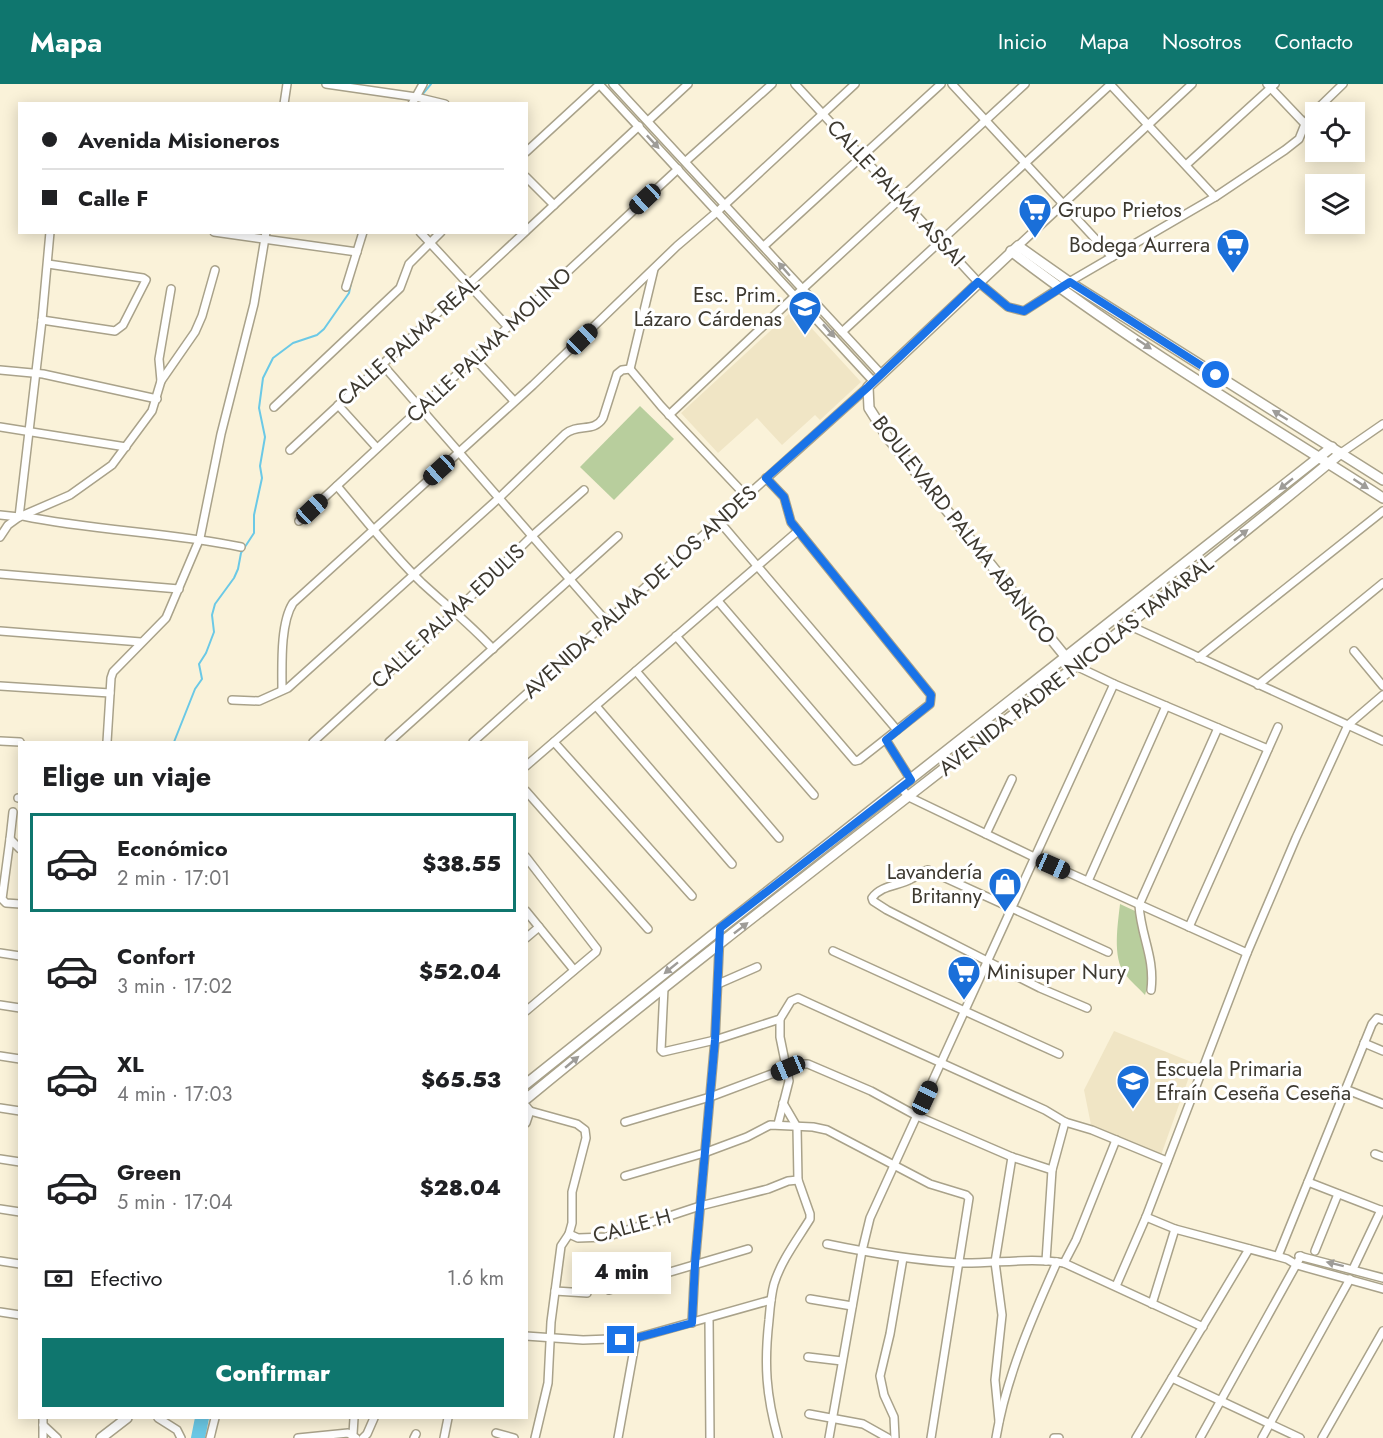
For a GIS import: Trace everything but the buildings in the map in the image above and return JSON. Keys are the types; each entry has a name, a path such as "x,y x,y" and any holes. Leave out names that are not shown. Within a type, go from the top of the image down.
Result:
{"street":[{"path":"284,102 287,84"},
{"path":"326,84 418,100 423,84"},
{"path":"528,150 599,84 796,295 871,384"},
{"path":"612,84 765,246 881,374"},
{"path":"648,121 688,84"},
{"path":"686,161 772,84"},
{"name":"CALLE PALMA ASSAI","path":"795,84 978,282 1008,307 1024,311 1215,197 1299,139 1305,124"},
{"path":"282,690 283,649 290,608 541,377 655,267 855,84"},
{"path":"765,246 941,84"},
{"path":"952,84 1112,257"},
{"path":"669,415 1025,84"},
{"path":"842,332 1111,84 1215,197"},
{"path":"1015,248 1192,84"},
{"name":"CALLE PALMA ASSAI","path":"1323,102 1343,84"},
{"path":"1186,165 1271,85 1305,124"},
{"name":"CALLE PALMA REAL","path":"528,230 639,126"},
{"name":"CALLE PALMA MOLINO","path":"299,521 678,169"},
{"path":"528,179 554,206"},
{"path":"21,516 50,234"},
{"path":"240,234 266,236 357,252"},
{"path":"346,286 362,234"},
{"path":"422,234 507,327"},
{"path":"274,407 400,288 409,264 439,234"},
{"name":"CALLE PALMA REAL","path":"290,450 524,234"},
{"path":"107,741 113,672 166,618 200,538 221,434 254,304 266,236"},
{"path":"1015,248 1383,480"},
{"path":"1015,248 1061,288 1383,498"},
{"name":"AVENIDA PALMA DE LOS ANDES","path":"474,741 871,384 1015,248"},
{"path":"42,320 115,331 123,325 146,280 105,271 48,264"},
{"path":"630,369 655,267"},
{"path":"161,381 195,332 215,270"},
{"path":"0,537 8,525 21,516 70,495 112,465 152,411 161,381 159,359 171,289"},
{"path":"474,358 514,400"},
{"path":"382,364 607,622"},
{"path":"630,369 669,415 746,496"},
{"path":"232,700 259,701 288,688 499,498 570,429 594,428 599,424 617,374 622,370 630,369"},
{"path":"0,370 35,374 157,399"},
{"name":"BOULEVARD PALMA ABANICO","path":"871,384 869,408 888,438 1066,658 1076,666"},
{"path":"338,405 377,448"},
{"path":"1341,453 1383,424"},
{"path":"0,427 126,447"},
{"name":"AVENIDA PADRE NICOLAS TAMARAL","path":"528,1082 720,928 1332,447"},
{"name":"AVENIDA PADRE NICOLAS TAMARAL","path":"528,1097 664,988 1128,625 1341,453"},
{"path":"718,601 855,761 860,760 930,704 931,695 791,522 784,497 766,478"},
{"path":"337,486 414,574 493,649"},
{"name":"CALLE PALMA EDULIS","path":"314,741 584,490"},
{"path":"1198,658 1383,512"},
{"path":"0,515 21,516 111,530 200,538 241,546"},
{"path":"719,520 897,730"},
{"path":"528,764 798,531"},
{"path":"390,741 618,536"},
{"path":"0,574 179,589"},
{"path":"1258,685 1383,583"},
{"path":"1128,625 1383,741"},
{"path":"0,631 141,642"},
{"path":"676,636 814,795"},
{"path":"1354,651 1383,686"},
{"path":"1076,666 1268,749"},
{"path":"636,671 779,838"},
{"path":"829,1438 861,1251 870,1218 1114,684"},
{"path":"0,686 110,693"},
{"path":"1116,1286 1146,1217 1247,953 1296,838 1348,725 1383,695"},
{"path":"596,706 732,864"},
{"path":"1088,882 1166,706"},
{"path":"1189,927 1278,727"},
{"path":"1151,990 1152,965 1139,905 1218,728"},
{"path":"886,740 911,780"},
{"path":"0,741 18,742"},
{"path":"554,742 692,896"},
{"path":"986,834 1012,779"},
{"path":"901,788 909,797 1036,858 1247,953"},
{"path":"528,793 648,930"},
{"path":"13,812 2,898 6,903 18,904"},
{"path":"10,839 18,847"},
{"path":"528,860 597,949 528,1009"},
{"path":"1087,1008 1040,988 887,910 872,898 892,885 912,879 924,870 928,870 1108,952"},
{"path":"528,913 574,970"},
{"path":"528,936 539,927"},
{"path":"692,1323 704,1153 715,1040 720,928"},
{"path":"833,951 1059,1054"},
{"path":"0,953 18,956"},
{"path":"718,984 757,967"},
{"path":"664,988 661,1050 663,1052 715,1040 780,1019"},
{"path":"778,1124 789,1080 780,1037 780,1019 794,998 798,998 1045,1110 1065,1122 1092,1130 1167,1161"},
{"path":"0,1005 18,1008"},
{"path":"1278,1256 1372,1024 1380,1019"},
{"path":"1364,1043 1383,1051"},
{"path":"0,1056 18,1059"},
{"path":"625,1122 710,1096 798,1064 808,1064 819,1067 917,1116 1012,1157 1052,1170"},
{"path":"1346,1089 1383,1104"},
{"path":"778,1438 771,1416 766,1385 767,1336 771,1300 774,1282 810,1220 798,1180 797,1127 783,1103"},
{"path":"0,1108 18,1111"},
{"name":"CALLE H","path":"528,1109 577,1124 585,1130 586,1138 572,1192 572,1223 569,1234 561,1246 548,1383 535,1438"},
{"path":"1046,1261 1052,1170 1065,1122"},
{"path":"625,1176 704,1153 747,1137 770,1125 778,1124 827,1130 893,1167 930,1184 966,1195 969,1198 931,1438"},
{"path":"996,1438 1019,1355 1061,1262 1076,1240 1116,1140"},
{"path":"1375,1154 1383,1157"},
{"path":"999,1421 995,1380 1002,1315 995,1262 1012,1157"},
{"path":"0,1159 18,1162"},
{"name":"CALLE H","path":"569,1234 578,1238 606,1237 700,1206 798,1180"},
{"path":"1308,1182 1382,1211 1353,1269"},
{"path":"1316,1251 1338,1194"},
{"path":"0,1209 18,1212"},
{"path":"1146,1217 1175,1228 1278,1256 1297,1265 1383,1289"},
{"path":"1152,1304 1175,1228"},
{"path":"827,1244 903,1258 958,1263 1061,1262 1203,1327"},
{"path":"609,1290 748,1249"},
{"path":"1136,1438 1249,1249"},
{"path":"1287,1259 1301,1256 1383,1278"},
{"path":"1200,1438 1301,1256"},
{"path":"895,1438 894,1417 884,1395 880,1376 903,1258"},
{"path":"0,1261 18,1264"},
{"path":"1262,1438 1350,1279"},
{"path":"555,1291 587,1293"},
{"path":"810,1299 852,1306"},
{"path":"528,1336 584,1340 636,1338 771,1300"},
{"path":"0,1312 18,1315"},
{"path":"709,1318 710,1438"},
{"path":"1322,1438 1383,1331"},
{"path":"618,1438 636,1338"},
{"path":"808,1357 842,1361"},
{"path":"1172,1378 1300,1438"},
{"path":"809,1414 863,1424 888,1438"},
{"path":"100,1438 125,1419"},
{"path":"160,1419 177,1430 181,1438"},
{"path":"210,1438 215,1419"},
{"path":"298,1438 354,1436 354,1419"},
{"path":"363,1438 374,1419"},
{"path":"444,1438 448,1419"},
{"path":"43,1421 43,1438"},
{"path":"43,1421 57,1438"},
{"path":"496,1433 514,1438"},
{"path":"1054,1438 1059,1438"}],"shaded area":[{"path":"794,309 861,382 820,420 815,415 782,445 757,418 718,453 681,413"},
{"name":"Escuela Primaria Efraín Ceseña Ceseña","path":"1114,1031 1194,1063 1161,1155 1092,1130 1084,1090"}],"green space":[{"path":"640,406 674,439 614,500 580,467"},
{"path":"1120,904 1135,911 1144,943 1149,974 1145,995 1125,974 1118,959"}],"waterway":[{"path":"421,96 431,84"},
{"path":"362,244 366,234"},
{"path":"174,741 195,689 202,679 199,664 214,632 212,615 215,604 234,578 241,553 254,533 254,515 262,478 260,466 265,437 259,408 263,378 273,358 293,343 317,335 324,329 349,293 352,278"},
{"path":"198,1438 202,1419"}],"place":[{"name":"Grupo Prietos","path":"1035,239"},
{"name":"Bodega Aurrera","path":"1233,274"},
{"name":"Esc. Prim. Lázaro Cárdenas","path":"805,336"},
{"name":"Lavandería Britanny","path":"1005,913"},
{"name":"Minisuper Nury","path":"964,1001"},
{"name":"Escuela Primaria Efraín Ceseña Ceseña","path":"1133,1110"}],"route":[{"path":"621,1340 692,1323 704,1153 715,1040 720,928 911,780 886,740 932,700 931,695 791,522 784,497 766,478 868,387 978,282 1008,307 1024,311 1070,282 1216,375"}]}
